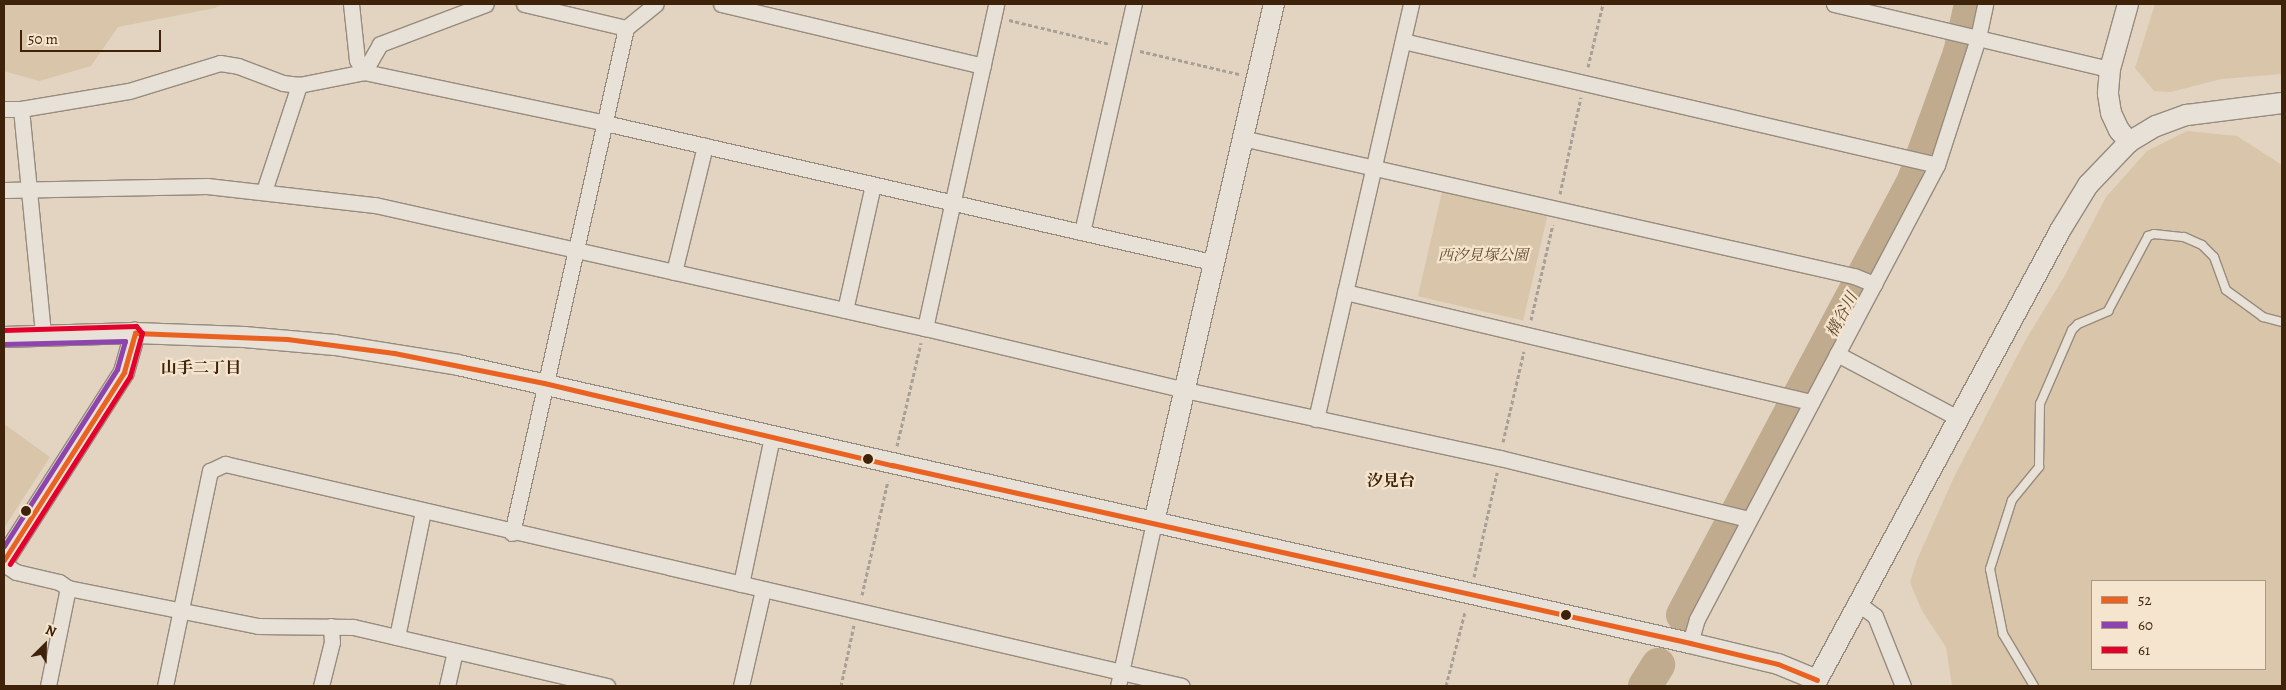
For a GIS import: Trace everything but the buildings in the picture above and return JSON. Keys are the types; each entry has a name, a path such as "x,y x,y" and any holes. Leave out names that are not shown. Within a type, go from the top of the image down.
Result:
{"street":[{"path":"351,4 357,60 364,72"},
{"path":"364,72 380,44 486,4"},
{"path":"524,4 626,28"},
{"path":"512,533 544,383 626,28 656,4"},
{"path":"721,4 983,66"},
{"path":"925,328 996,4"},
{"path":"1082,232 1134,4"},
{"path":"1120,679 1212,262 1274,4"},
{"path":"1316,419 1411,4"},
{"path":"1834,4 1956,31 2110,70"},
{"path":"1690,644 1697,619 1747,518 1809,401 1837,354 1933,163 1985,4"},
{"path":"2128,4 2110,70 2111,113 2119,130 2129,142"},
{"path":"1403,41 1914,157 1933,163"},
{"path":"4,109 21,109 129,91 220,63 238,66 283,83 299,84 364,72 605,123 1212,262"},
{"path":"264,191 299,84"},
{"path":"4,336 135,333 244,336 335,344 544,383 892,465 1154,522 1778,664 1815,683 1960,419 2061,229 2088,185 2129,142 2156,126 2188,115 2282,103"},
{"path":"21,109 43,334"},
{"path":"1242,138 1854,276 1872,283"},
{"path":"674,272 705,146"},
{"path":"845,310 873,185"},
{"path":"4,190 207,186 375,205 925,328 1184,390 1728,511 1747,518"},
{"path":"1345,292 1793,395 1809,401"},
{"path":"4,560 124,372 135,333"},
{"path":"1837,354 1960,419"},
{"path":"740,584 772,437"},
{"path":"165,686 210,471 225,464 512,533 858,611 1120,679 1182,686"},
{"path":"397,637 423,512"},
{"path":"4,564 16,572 60,582 68,588 258,626 331,626 397,637 607,686"},
{"path":"48,686 68,588"},
{"path":"742,686 763,590"},
{"path":"1859,604 1875,616 1903,686"},
{"path":"321,686 332,642 331,626"},
{"path":"447,686 455,651"}],"lane":[{"path":"2034,686 2003,634 1990,569 2012,500 2039,467 2040,404 2072,330 2078,324 2108,311 2148,236 2154,234 2184,237 2202,245 2214,257 2226,290 2263,317 2282,322"}],"path":[{"path":"841,686 925,328"}],"green space":[{"path":"4,4 222,4 215,8 118,27 91,66 39,81 4,71"},
{"path":"2155,4 2282,4 2282,74 2221,79 2171,92 2154,91 2135,68"},
{"path":"2187,131 2237,136 2282,165 2282,686 1952,686 1946,647 1922,611 1910,582 1917,560 1954,477 2025,341 2064,277 2106,197 2147,151"},
{"name":"西汐見塚公園","path":"1442,192 1547,216 1523,321 1418,296"},
{"path":"4,424 50,457 4,528"}],"waterway":[{"name":"構谷川","path":"1683,615 1914,180 1960,53 1971,4"},
{"name":"構谷川","path":"1645,686 1658,665"}],"transit line":[{"name":"61","path":"4,330 136,326 142,333 130,376 10,564"},
{"name":"52","path":"4,560 124,372 135,333 287,339 394,353 544,383 892,465 1690,643 1778,664 1817,680"},
{"name":"60","path":"4,344 125,341 117,369 4,546"}],"district":[{"name":"山手二丁目","path":"201,368"},
{"name":"汐見台","path":"1391,481"}]}
